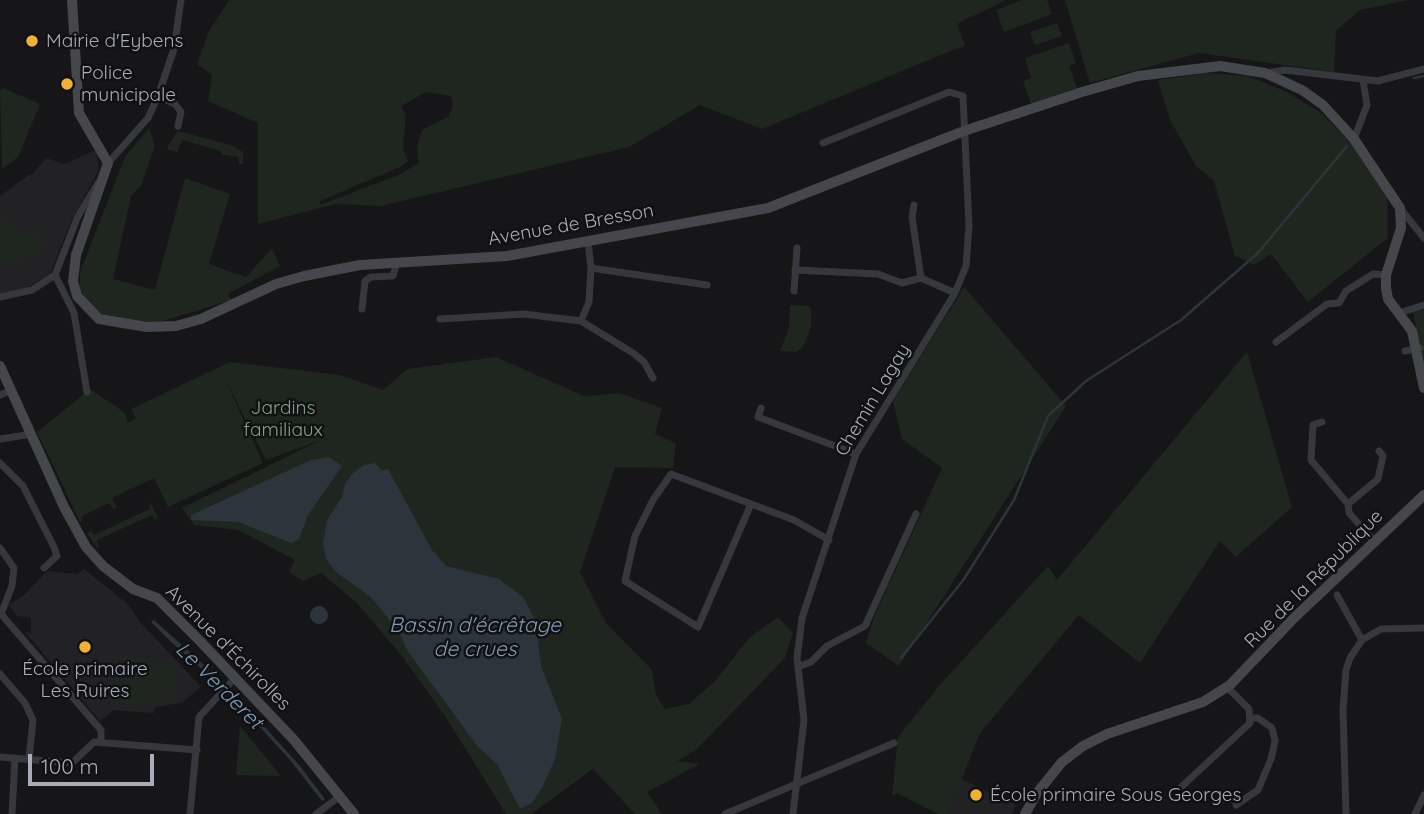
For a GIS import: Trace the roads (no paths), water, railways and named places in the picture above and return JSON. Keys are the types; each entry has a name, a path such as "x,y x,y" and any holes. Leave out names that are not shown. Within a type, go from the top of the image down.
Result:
{"street":[{"path":"72,0 79,113 108,163 148,118 158,96 174,49 181,0"},
{"name":"Avenue de Bresson","path":"108,163 76,255 73,275 77,296 99,318 147,327 176,326 201,319 276,284 360,265 507,257 768,208 964,131 1138,76 1220,66 1265,73 1302,90 1323,105 1354,139 1400,208"},
{"path":"1265,73 1285,70 1378,81 1424,69"},
{"path":"1354,139 1367,105 1363,80"},
{"name":"Chemin Lagay","path":"793,814 804,720 797,640 802,618 856,454 955,293 966,266 969,226 963,96 949,92 823,143"},
{"path":"158,96 175,104 181,113 178,126"},
{"path":"0,297 32,290 55,275 82,207 105,175"},
{"path":"914,205 912,218 921,278"},
{"path":"1400,208 1424,238"},
{"path":"1400,208 1401,228 1386,275 1388,299 1412,331 1418,349 1424,388"},
{"path":"581,321 589,302 591,268 588,242"},
{"path":"794,291 797,248"},
{"path":"362,309 365,281 371,277 393,276 397,262"},
{"path":"591,268 707,285"},
{"path":"795,270 878,274 902,283 921,278 955,293"},
{"path":"1276,342 1327,304 1339,303 1346,290 1373,274 1386,275"},
{"path":"55,275 74,313 87,392"},
{"path":"1399,313 1424,306"},
{"path":"440,319 524,314 581,321 633,353 644,362 653,378"},
{"path":"1405,351 1418,349"},
{"name":"Avenue d'Échirolles","path":"0,366 76,532 93,555 133,589 157,598 233,680 294,740 335,799 354,814"},
{"path":"0,395 11,390"},
{"path":"761,408 758,416 856,454"},
{"path":"1321,422 1313,425 1311,460 1348,504 1349,513 1376,542"},
{"path":"0,439 32,434"},
{"path":"1348,504 1378,479 1383,456 1378,451"},
{"path":"0,463 23,486 54,547 57,556 44,568"},
{"path":"751,504 698,627 625,581 635,536 653,500 671,474 794,520 829,540"},
{"name":"Rue de la République","path":"1025,814 1054,771 1083,746 1107,734 1203,702 1227,687 1294,617 1424,495"},
{"path":"798,667 811,662 827,646 864,626 916,514"},
{"path":"0,548 14,568 12,586 1,614 101,730 101,743"},
{"path":"1337,595 1362,640"},
{"path":"1346,814 1343,729 1346,670 1362,640 1381,629 1424,628"},
{"path":"0,674 25,703 33,720 29,759"},
{"path":"190,814 198,717 233,680"},
{"path":"1227,687 1249,709 1252,718"},
{"path":"1178,790 1252,718 1258,718 1272,728 1275,741 1271,759 1258,790 1236,805"},
{"path":"0,757 72,763 94,742 197,750"},
{"path":"726,814 894,743"},
{"path":"12,814 15,758"},
{"path":"1415,814 1424,795"},
{"path":"316,814 335,799"}],"water":[{"path":"329,457 342,466 308,515 299,539 291,543 238,522 191,520 191,515 311,460"},
{"name":"Bassin d'écrêtage de crues","path":"375,463 382,471 388,469 432,550 446,566 499,579 523,597 536,622 541,666 562,719 555,759 543,786 532,803 520,809 497,764 478,747 407,650 399,632 371,597 337,573 326,559 323,544 327,520 342,497 345,484 352,474 364,465"},
{"path":"319,606 325,609 328,615 325,621 319,624 313,621 310,615 313,609"},
{"path":"154,620 224,683 221,686 171,642 151,622"},
{"path":"232,691 300,766 325,799 322,801 290,760 229,693"}],"waterway":[{"path":"1414,78 1424,76"},
{"path":"901,658 964,579 1014,500 1048,416 1086,381 1181,320 1258,253 1347,146"}],"place":[{"name":"Mairie d'Eybens","path":"32,41"},
{"name":"Police municipale","path":"67,84"},
{"name":"École primaire Les Ruires","path":"85,647"},
{"name":"École primaire Sous Georges","path":"976,795"}],"park label":[{"name":"Jardins familiaux","path":"283,419"}],"water label":[{"name":"Le Verderet","path":"219,686"}]}
